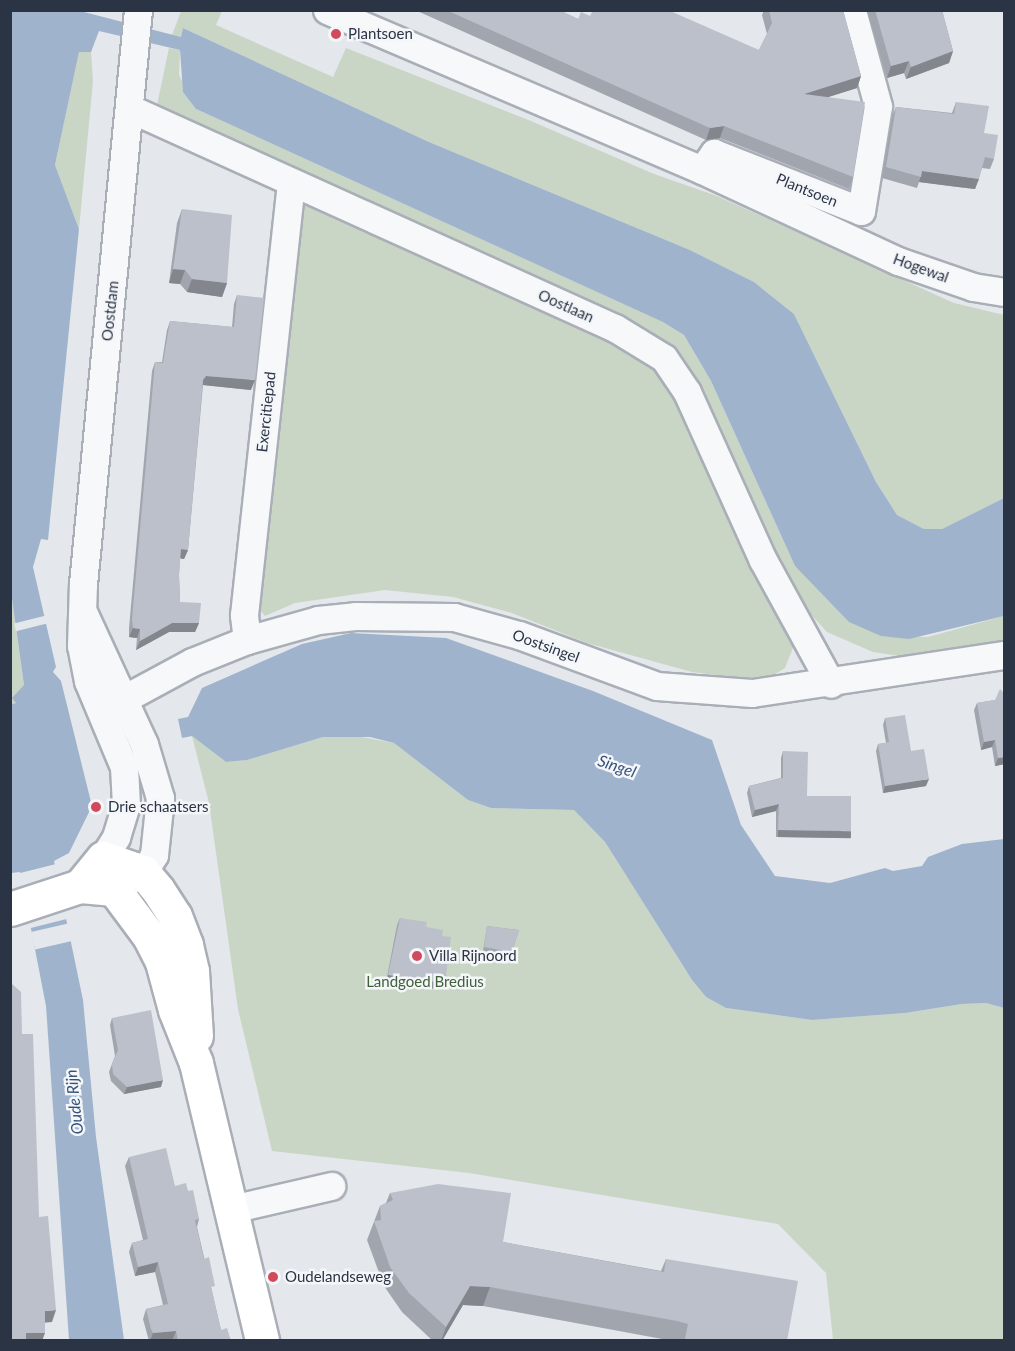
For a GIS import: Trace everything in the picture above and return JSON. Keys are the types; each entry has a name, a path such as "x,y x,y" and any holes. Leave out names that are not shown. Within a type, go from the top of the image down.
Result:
{"main road":[{"path":"71,889 103,858 143,872 170,905 186,945 197,1009 196,1063"},
{"path":"17,907 71,889 114,889 141,924 162,962 175,1010 196,1063 262,1341"}],"street":[{"name":"Plantsoen","path":"702,170 714,153 861,211 878,106 852,10"},
{"name":"Plantsoen","path":"330,11 702,170 840,233"},
{"name":"Oostdam","path":"103,858 120,828 127,790 113,705 83,612 96,437 131,109 137,16"},
{"name":"Oostlaan","path":"131,109 291,184 615,328 664,358 687,392 763,560 831,684"},
{"name":"Exercitiepad","path":"247,640 244,615 291,184"},
{"name":"Hogewal","path":"840,233 898,261 973,287 1005,292"},
{"name":"Oostsingel","path":"113,705 192,662 247,640 318,620 355,616 454,617 519,635 657,686 752,693 831,684 1005,655"},
{"name":"Oostdam","path":"113,705 144,744 160,798 154,855 143,872"},
{"path":"103,858 114,889 143,872"},
{"path":"231,1209 331,1186"}],"green space":[{"path":"181,11 222,11 216,25 333,77 346,48 531,121 654,174 717,196 954,303 1004,315 1004,498 942,529 924,529 897,515 876,482 794,314 754,282 690,250 429,142 183,28 181,37 172,35"},
{"path":"169,48 180,50 179,75 196,109 664,322 684,335 711,381 795,566 881,636 928,637 1004,616 1004,644 921,657 899,656 873,652 827,632 796,598 678,357 652,332 157,105"},
{"path":"79,51 91,52 93,81 79,229 55,165"},
{"path":"306,203 613,339 662,375 794,645 785,668 772,676 738,678 692,672 587,643 512,613 453,597 385,590 295,603 265,616 260,610 301,215"},
{"path":"10,584 24,685 16,703 11,705"},
{"name":"Landgoed Bredius","path":"351,735 394,743 468,800 491,808 574,810 605,842 692,980 706,997 726,1008 812,1020 905,1013 962,1004 986,1003 1004,1008 1004,1340 833,1340 826,1273 778,1224 469,1173 272,1151 238,1009 209,803 192,736 226,762 247,760 323,737"}],"water":[{"name":"Oude Rijn","path":"11,11 80,11 181,37 183,28 429,142 690,250 754,282 794,314 876,482 897,515 924,529 942,529 1004,498 1004,616 909,639 881,636 849,622 795,566 711,381 684,335 663,322 196,109 183,92 180,50 99,31 91,52 79,52 55,165 79,229 48,540 41,539 33,567 56,667 53,672 61,681 92,806 69,853 54,861 83,1000 96,1137 124,1340 69,1340 46,1006 20,872 11,873 10,705 16,703 12,698 24,685 10,584"},
{"name":"Singel","path":"351,633 446,638 593,691 712,740 741,825 775,876 830,883 885,868 893,871 922,866 928,857 962,844 1004,839 1004,1008 986,1003 962,1004 905,1013 812,1020 726,1008 706,997 692,980 605,842 574,810 491,808 468,800 394,743 370,737 323,737 247,760 226,762 192,736 182,738 178,719 188,717 202,688 302,644"}],"pier":[{"path":"48,615 50,623 16,631 14,623"},
{"path":"56,864 70,918 30,928 16,874"},
{"path":"70,923 74,941 35,950 31,932"}],"building":[{"path":"446,10 559,10 578,19 581,12 590,16 593,10 668,10 759,50 772,23 769,10 843,10 861,76 804,94 865,102 853,177 724,126 710,128"},
{"path":"875,10 942,10 953,51 911,67 909,61 891,66"},
{"path":"956,102 989,106 984,133 998,135 994,159 985,157 979,179 922,171 921,177 886,167 896,107 954,114"},
{"path":"182,209 232,215 227,283 192,279 185,270 173,269"},
{"path":"237,295 264,298 255,380 206,376 203,380 188,550 181,549 179,575 180,602 201,603 199,623 172,623 140,641 140,629 133,628 132,619 155,362 163,363 170,321 234,327"},
{"path":"1000,689 1005,694 1005,757 998,758 995,740 984,742 977,703 995,700"},
{"path":"905,715 911,751 924,749 929,779 885,786 878,744 889,742 885,718"},
{"path":"783,751 808,752 807,796 851,796 851,831 778,830 779,804 755,810 749,786 783,778"},
{"name":"Villa Rijnoord","path":"400,918 427,922 426,927 443,930 442,936 451,937 446,975 437,974 436,982 388,975"},
{"path":"487,926 519,930 512,952 484,947"},
{"path":"10,982 21,992 22,1034 33,1034 39,1217 48,1216 56,1310 45,1311 45,1333 26,1333 26,1341 10,1341"},
{"path":"151,1010 163,1080 127,1087 113,1074 112,1064 118,1050 112,1018"},
{"path":"166,1148 175,1186 186,1183 188,1191 193,1190 199,1219 195,1220 204,1259 209,1257 215,1286 211,1287 221,1330 227,1328 231,1341 178,1341 176,1331 153,1333 151,1329 146,1309 168,1304 158,1262 138,1267 132,1243 148,1239 129,1157"},
{"path":"438,1184 511,1193 503,1242 664,1272 666,1259 798,1281 787,1341 692,1341 685,1339 688,1324 677,1321 490,1287 470,1286 446,1327 409,1293 390,1267 374,1221 381,1220 380,1206 393,1200 390,1193"}],"place":[{"name":"Plantsoen","path":"336,34"},
{"name":"Drie schaatsers","path":"96,807"},
{"name":"Villa Rijnoord","path":"417,956"},
{"name":"Oudelandseweg","path":"273,1277"}]}
